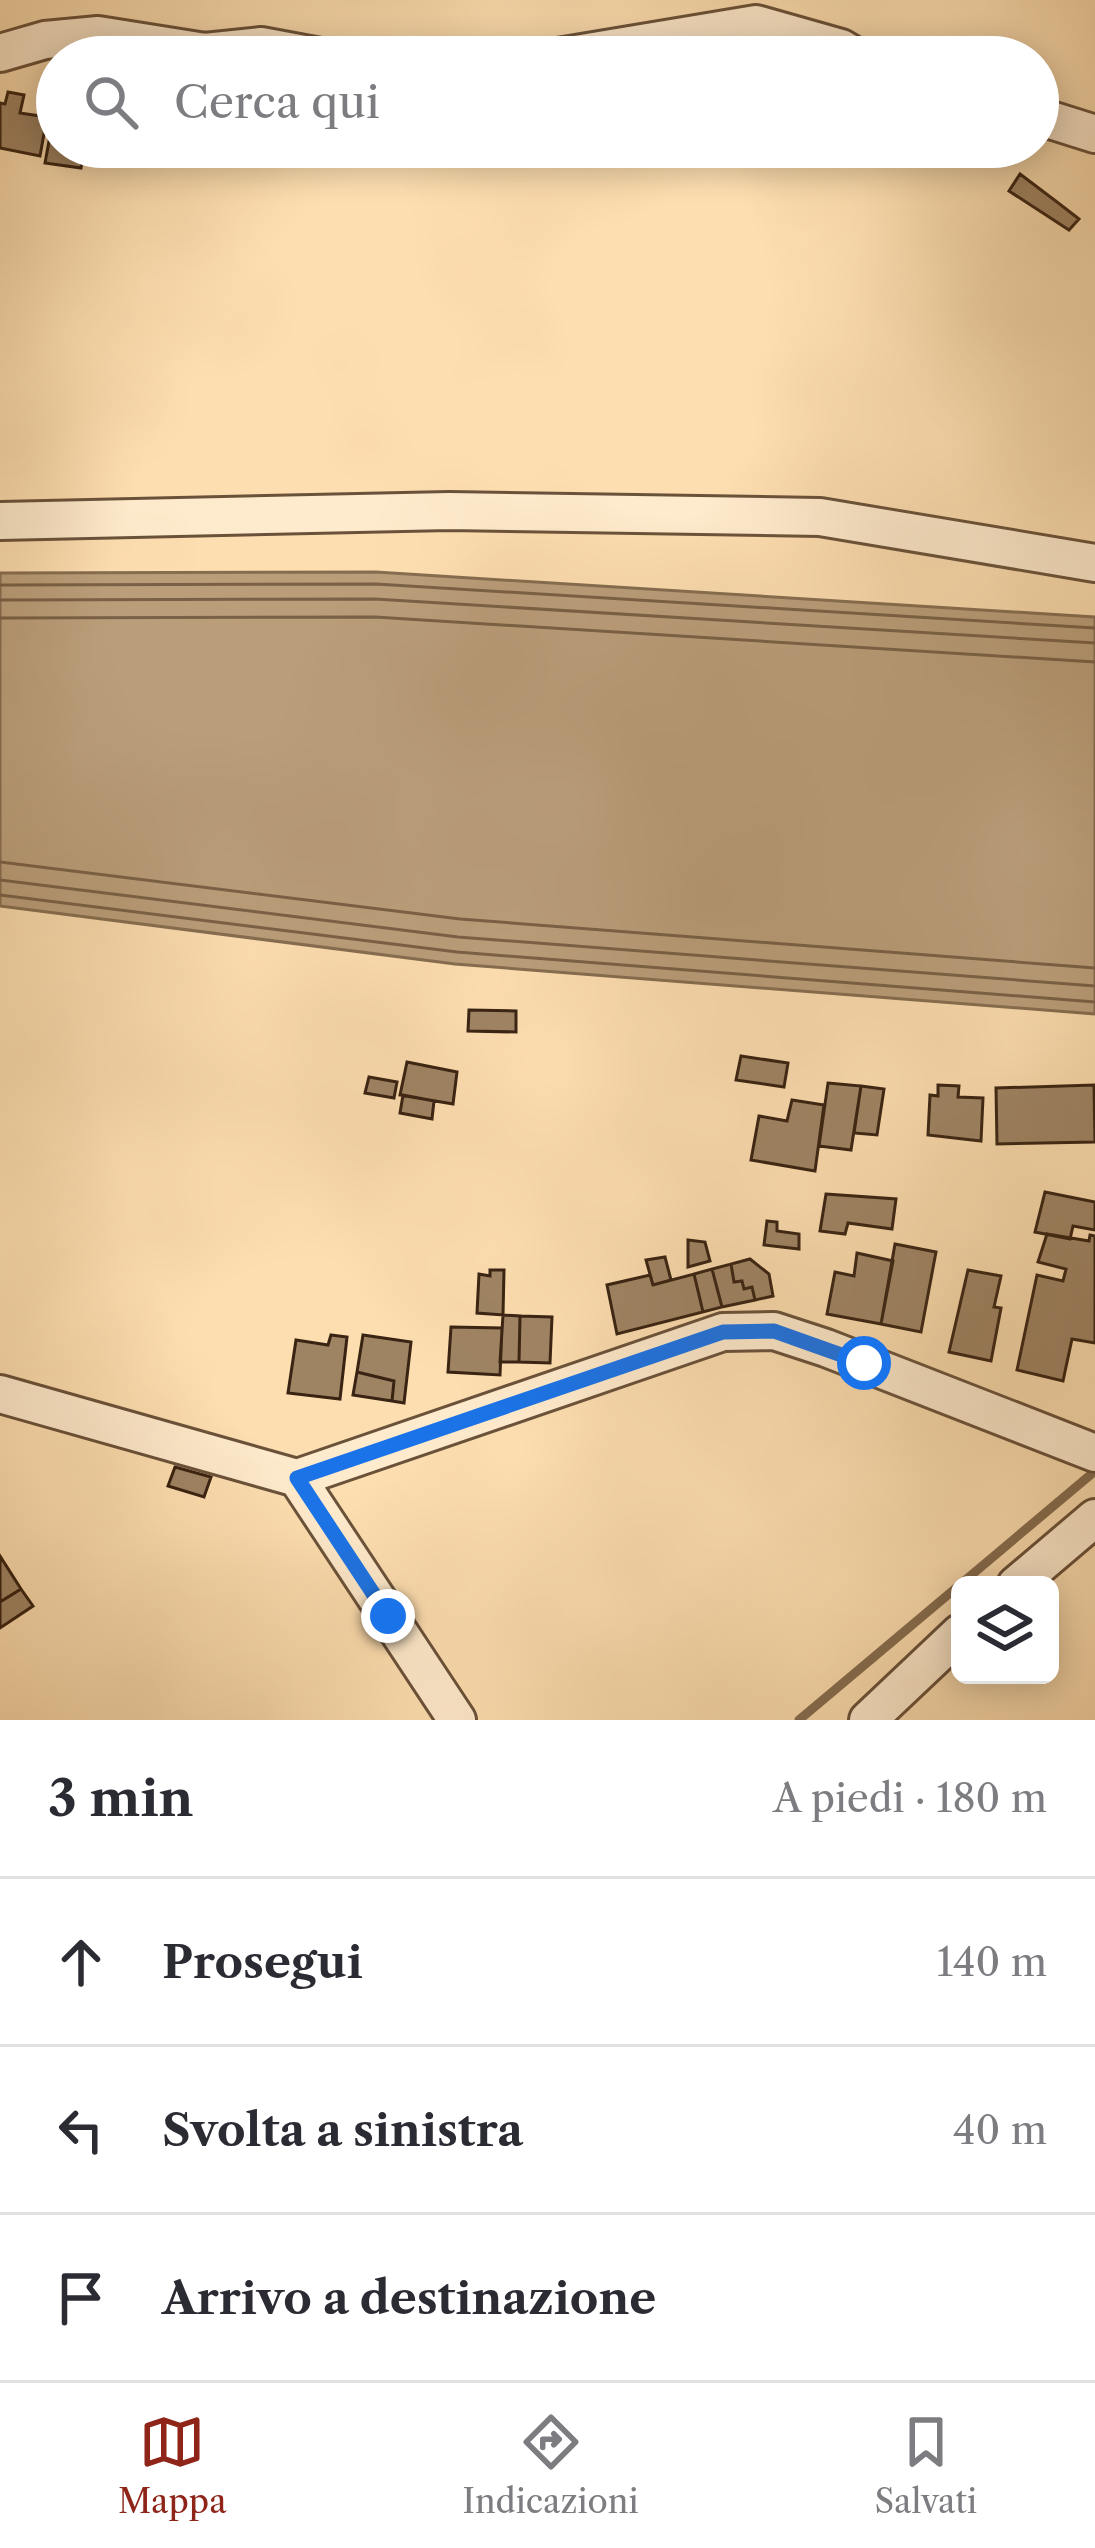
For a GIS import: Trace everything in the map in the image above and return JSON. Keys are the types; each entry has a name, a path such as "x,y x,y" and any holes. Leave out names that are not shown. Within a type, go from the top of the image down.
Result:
{"street":[{"path":"684,36 756,24 798,36"},
{"path":"80,36 110,36"},
{"path":"0,53 36,42"},
{"path":"1059,123 1095,134"},
{"path":"0,521 449,511 820,517 1095,563"},
{"path":"0,1394 297,1478 723,1332 774,1331 1095,1453"},
{"path":"297,1478 457,1720"},
{"path":"1027,1576 1095,1518"},
{"path":"868,1720 951,1642"}],"water":[{"path":"376,572 1095,617 1095,1014 455,964 0,906 0,573"}],"building":[{"path":"8,92 24,95 20,113 36,115 36,155 0,148 0,103 5,104"},
{"path":"1020,174 1079,219 1069,230 1009,191"},
{"path":"469,1010 516,1011 516,1032 468,1031"},
{"path":"741,1056 788,1063 784,1087 736,1080"},
{"path":"407,1062 457,1072 453,1104 400,1095"},
{"path":"369,1077 397,1082 394,1098 365,1093"},
{"path":"828,1083 861,1086 851,1150 819,1146"},
{"path":"938,1085 959,1086 958,1097 983,1098 981,1141 928,1135 930,1095 938,1096"},
{"path":"1094,1085 1095,1142 997,1144 996,1088"},
{"path":"861,1086 884,1089 877,1135 854,1133"},
{"path":"403,1095 434,1101 432,1119 400,1113"},
{"path":"792,1100 824,1105 815,1171 751,1160 759,1116 787,1121"},
{"path":"1045,1192 1095,1202 1095,1230 1073,1226 1070,1239 1035,1232"},
{"path":"826,1194 896,1199 892,1229 848,1223 845,1234 820,1231"},
{"path":"767,1221 777,1222 777,1231 799,1234 799,1249 764,1245"},
{"path":"1047,1234 1089,1241 1090,1235 1095,1236 1095,1343 1072,1339 1063,1381 1017,1370 1037,1275 1063,1281 1066,1269 1038,1262"},
{"path":"688,1240 705,1242 710,1261 688,1267"},
{"path":"895,1244 936,1252 921,1332 881,1324"},
{"path":"857,1253 893,1261 881,1324 827,1314 835,1272 854,1276"},
{"path":"665,1257 671,1280 653,1285 646,1260"},
{"path":"750,1259 769,1274 773,1296 755,1300 752,1287 744,1289 742,1281 734,1282 731,1264"},
{"path":"731,1264 734,1282 742,1281 744,1289 752,1287 755,1300 722,1307 712,1269"},
{"path":"712,1269 722,1307 703,1312 694,1274"},
{"path":"490,1270 504,1270 503,1315 477,1313 479,1274 490,1276"},
{"path":"968,1270 1001,1276 994,1307 1001,1308 991,1361 949,1352"},
{"path":"694,1274 703,1312 617,1334 607,1285 650,1275 653,1285"},
{"path":"503,1315 520,1316 519,1362 500,1362"},
{"path":"520,1316 552,1317 550,1363 519,1362"},
{"path":"451,1327 502,1328 500,1375 448,1372"},
{"path":"331,1335 347,1337 340,1399 288,1393 296,1340 328,1345"},
{"path":"363,1335 411,1342 404,1403 392,1401 394,1381 357,1372"},
{"path":"357,1372 394,1381 392,1401 353,1395"},
{"path":"175,1467 211,1477 204,1497 168,1486"},
{"path":"0,1556 21,1589 0,1602"},
{"path":"21,1589 33,1606 0,1628 0,1602"}],"waterway":[{"path":"799,1720 1095,1471"}],"route":[{"path":"388,1616 297,1478 723,1332 774,1331 864,1363"}]}
